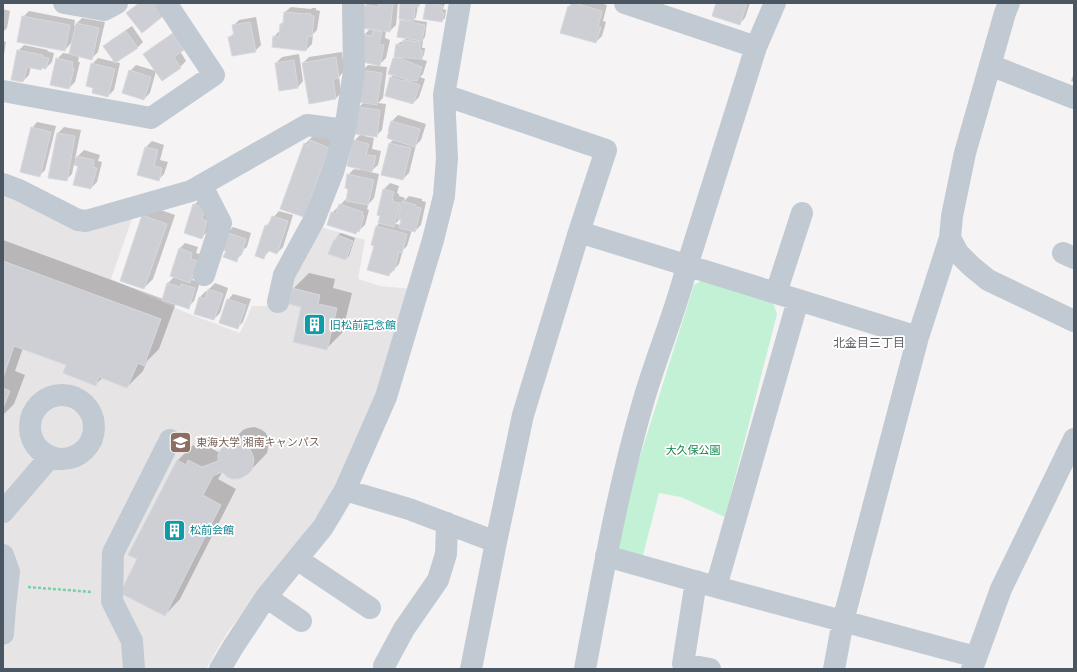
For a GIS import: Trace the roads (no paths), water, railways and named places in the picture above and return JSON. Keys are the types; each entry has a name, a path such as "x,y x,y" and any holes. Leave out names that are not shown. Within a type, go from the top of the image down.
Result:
{"street":[{"path":"64,3 104,10 118,3"},
{"path":"3,91 151,118 214,75 166,3"},
{"path":"278,302 284,275 314,220 333,172 345,130 354,71 353,3"},
{"path":"220,669 266,596 323,527 345,490 386,397 434,240 444,196 447,158 444,94 460,3"},
{"path":"626,3 756,47"},
{"path":"585,669 618,497 644,399 681,289 756,47 775,3"},
{"path":"834,669 843,621 918,338 950,238 952,216 965,152 1009,3"},
{"path":"990,65 1074,98"},
{"path":"444,94 606,150 579,232 523,415 496,542 472,669"},
{"path":"3,184 19,190 78,220 86,221 191,192 307,125 345,130"},
{"path":"202,186 221,223 204,275"},
{"path":"776,293 802,213"},
{"path":"579,232 918,338"},
{"path":"950,238 958,252 971,266 988,280 1074,321"},
{"path":"710,669 683,664 706,584 798,300"},
{"path":"606,556 843,621 974,663 1001,589 1074,439"},
{"path":"134,669 132,640 112,601 113,553 170,440"},
{"path":"3,512 50,457"},
{"path":"345,490 409,509 496,542"},
{"path":"384,669 384,666 404,629 438,580 446,554 447,523"},
{"path":"3,556 9,572 3,634"},
{"path":"297,559 370,608"},
{"path":"266,596 301,621"}],"place":[{"name":"旧松前記念館","path":"315,325"},
{"name":"東海大学 湘南キャンパス","path":"181,442"},
{"name":"松前会館","path":"175,530"}],"district":[{"name":"北金目三丁目","path":"869,343"}],"park label":[{"name":"大久保公園","path":"693,450"}]}
